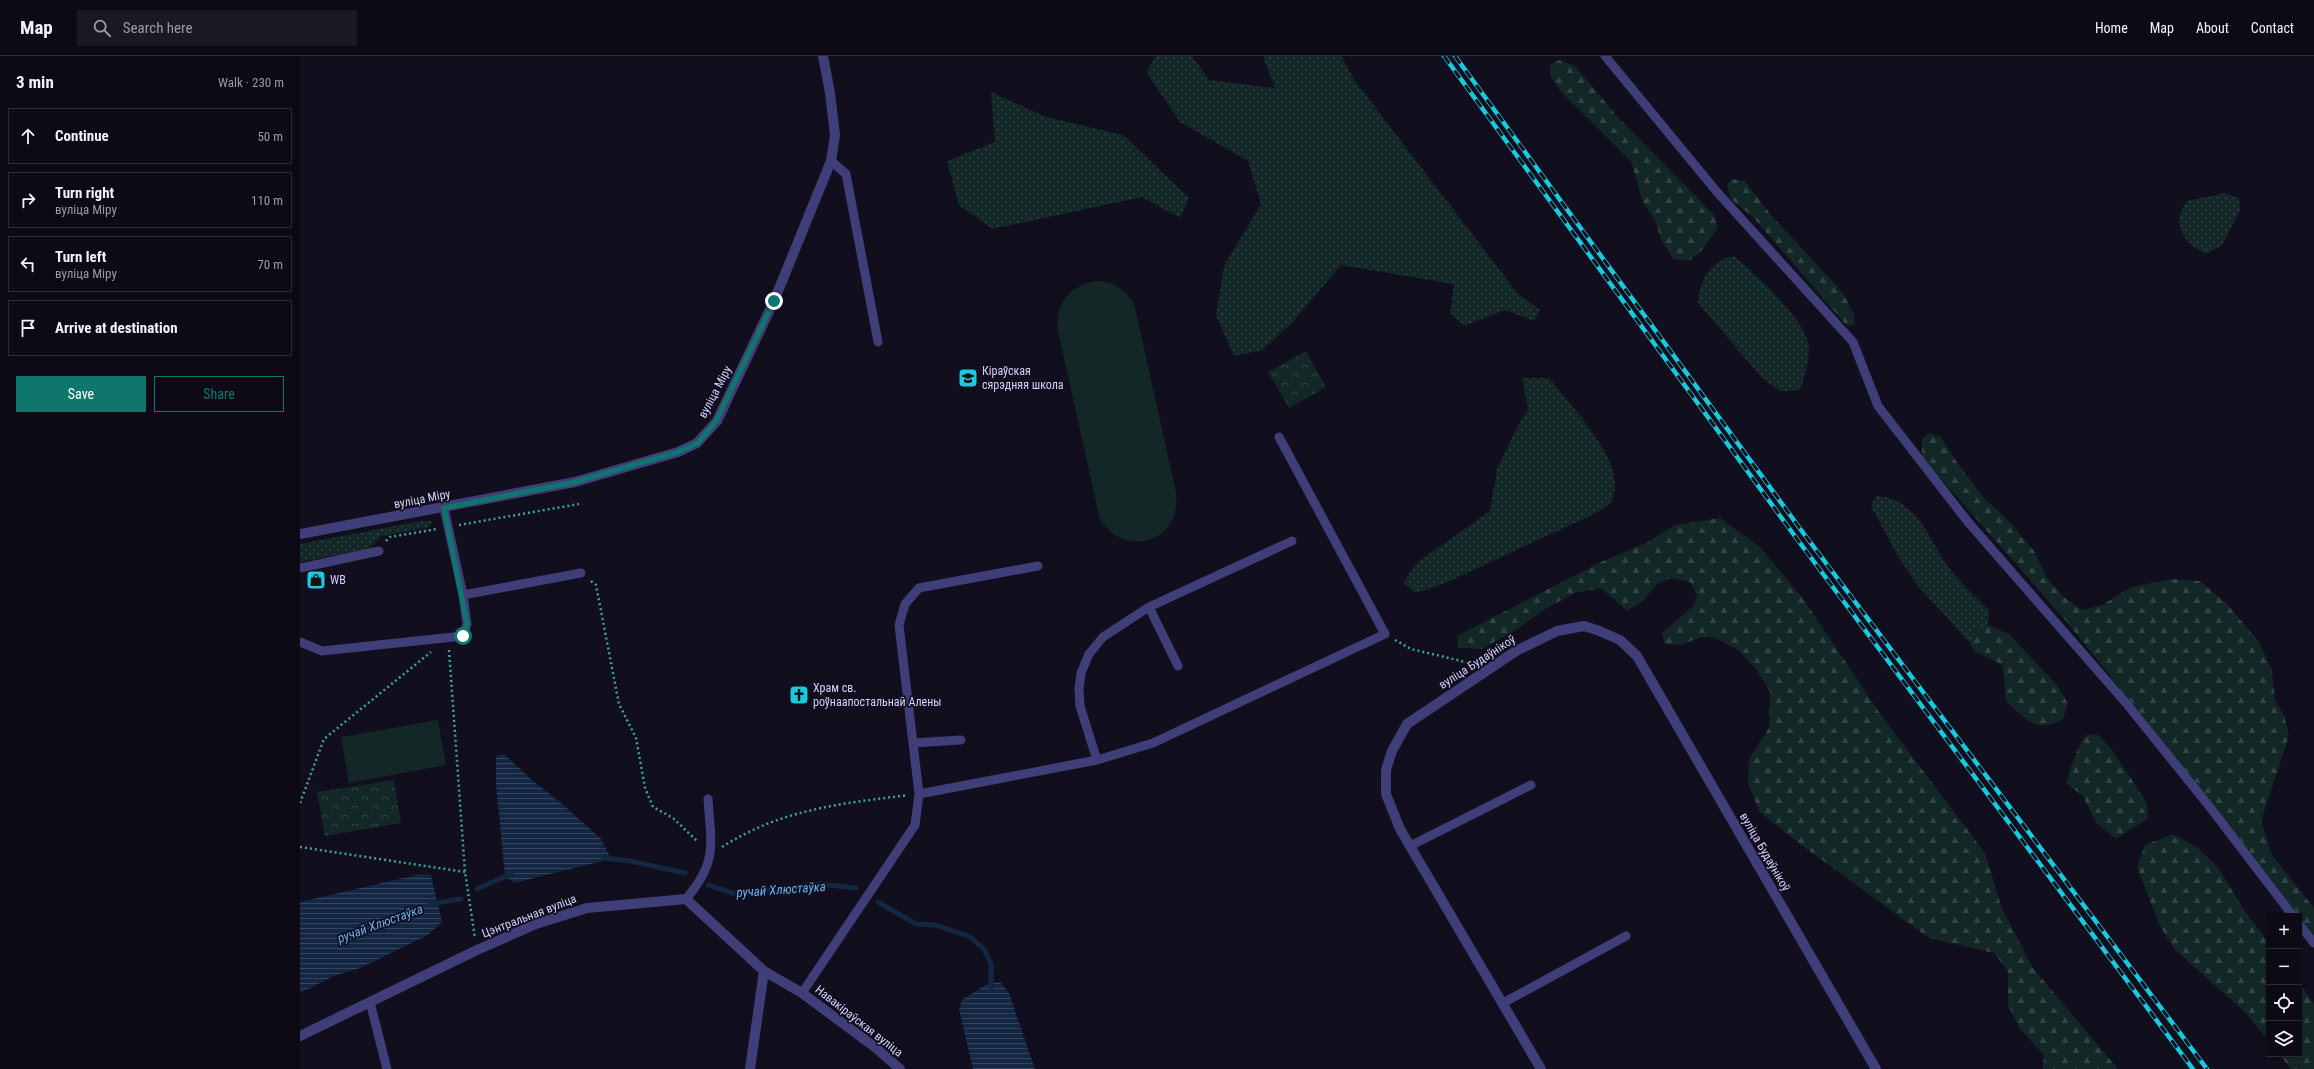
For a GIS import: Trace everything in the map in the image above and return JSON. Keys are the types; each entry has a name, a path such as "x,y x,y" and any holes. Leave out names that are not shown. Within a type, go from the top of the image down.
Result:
{"street":[{"name":"вуліца Міру","path":"300,534 444,508 575,482 678,452 698,443 716,421 774,301 831,161 835,135 830,93 823,56"},
{"name":"вуліца Будаўнікоў","path":"1541,1069 1410,846 1386,794 1386,770 1392,752 1407,724 1516,650 1557,631 1584,626 1620,640 1637,656 1876,1069"},
{"path":"686,899 764,971 802,993"},
{"name":"Цэнтральная вуліца","path":"300,1036 477,950 536,924 587,908 686,899"},
{"path":"750,1069 764,971"},
{"name":"Навакіраўская вуліца","path":"802,993 876,1048 900,1069"}],"lane":[{"path":"1605,56 1717,192 1852,342 1878,406 1968,522 2126,703 2209,806 2291,913"},
{"path":"831,161 846,174 878,342"},
{"path":"919,794 1097,760 1153,743 1385,634 1279,437"},
{"path":"300,642 322,651 463,636 467,624 463,595 444,508"},
{"path":"1097,760 1080,706 1079,689 1081,673 1089,654 1103,637 1149,607 1292,541"},
{"path":"300,568 379,551"},
{"path":"802,993 915,825 919,794 899,625 905,604 919,588 1038,566"},
{"path":"463,595 581,573"},
{"path":"1149,607 1178,666"},
{"path":"913,743 961,740"},
{"path":"1410,846 1531,785"},
{"path":"686,899 701,881 712,854 708,799"},
{"path":"2302,928 2314,943"},
{"path":"1503,1003 1626,936"},
{"path":"370,1002 387,1069"}],"path":[{"path":"379,551 390,537 579,504"},
{"path":"581,573 596,585 619,704 636,738 645,788 653,807 673,818 712,854 743,834 787,815 829,805 919,794"},
{"path":"1385,634 1411,649 1489,669"},
{"path":"300,803 324,739 448,638"},
{"path":"448,638 465,872 477,950"},
{"path":"300,847 465,872"}],"green space":[{"path":"1156,56 1192,56 1209,80 1275,88 1263,56 1341,56 1355,81 1518,294 1540,310 1534,321 1505,310 1464,326 1450,313 1454,284 1341,265 1292,323 1262,350 1234,356 1216,315 1224,266 1261,204 1248,161 1180,122 1146,72"},
{"path":"1559,60 1575,66 1617,116 1714,215 1718,228 1701,251 1689,261 1673,259 1661,239 1655,220 1643,203 1631,161 1561,92 1551,77 1550,64"},
{"path":"991,92 1046,117 1123,135 1189,198 1180,218 1142,197 992,229 959,205 947,161 995,142"},
{"path":"1732,179 1745,181 1771,215 1843,293 1854,314 1855,324 1847,326 1753,217 1731,199 1727,185"},
{"path":"2225,193 2239,198 2240,211 2222,245 2206,254 2185,238 2179,225 2182,210 2187,201"},
{"path":"1734,256 1787,307 1803,331 1808,342 1809,352 1804,379 1800,390 1780,391 1762,378 1698,303 1701,286 1708,272 1719,262"},
{"path":"1094,281 1106,282 1117,286 1126,293 1134,303 1176,492 1176,509 1171,523 1162,533 1151,539 1138,542 1125,539 1112,532 1100,520 1058,331 1059,313 1065,298 1077,288"},
{"path":"1306,351 1326,387 1289,408 1268,372"},
{"path":"1522,378 1549,378 1584,421 1608,457 1614,476 1614,495 1610,503 1594,514 1443,584 1416,593 1403,583 1418,562 1490,511 1497,469 1516,429 1528,409"},
{"path":"1929,433 1941,437 1956,461 1984,498 2011,523 2034,551 2047,578 2064,597 2082,610 2102,605 2131,587 2173,579 2200,581 2227,604 2259,642 2272,670 2275,701 2284,715 2289,736 2261,821 2272,855 2314,908 2314,936 2302,920 2302,913 2296,913 2220,813 2066,621 1922,457 1922,439"},
{"path":"1876,496 1891,499 1903,505 1914,514 1953,573 1989,610 1988,625 1976,629 1970,643 1918,586 1899,558 1871,506"},
{"path":"1720,518 1760,547 1802,597 1881,715 1985,853 2002,909 2033,968 2118,1069 2043,1069 2044,1055 2020,1029 2008,1005 2008,971 1994,953 1929,938 1800,844 1759,811 1748,783 1749,759 1769,728 1770,692 1757,670 1738,650 1713,637 1701,637 1681,645 1665,644 1662,633 1694,605 1697,595 1690,582 1671,578 1657,584 1643,601 1627,611 1601,588 1575,593 1545,609 1519,628 1482,649 1458,648 1457,636 1603,561 1648,542 1675,525"},
{"path":"421,521 432,521 430,527 381,536 369,549 300,562 300,544"},
{"path":"1988,625 2009,634 2058,686 2068,704 2063,719 2046,725 2032,723 2019,714 2006,701 2003,665 1974,651 1970,643 1976,629"},
{"path":"438,720 446,765 349,783 341,737"},
{"path":"2097,734 2110,747 2147,803 2148,818 2116,839 2096,823 2083,796 2067,784 2072,764 2082,741 2086,735"},
{"path":"394,780 401,823 325,836 317,792"},
{"path":"2173,834 2198,848 2217,866 2246,913 2266,939 2266,1038 2246,1013 2174,949 2159,924 2137,867 2145,845"},
{"path":"2302,986 2314,1004 2314,1069 2291,1069 2281,1057 2302,1057"}],"water":[{"path":"504,754 601,839 611,859 514,883 505,876 496,784 496,756"},
{"path":"421,874 431,875 442,922 428,935 360,968 334,976 300,993 300,902"},
{"path":"1000,982 1009,993 1035,1069 973,1069 959,1009 962,1000 989,983"}],"waterway":[{"name":"ручай Хлюстаўка","path":"604,858 630,861 685,873"},
{"name":"ручай Хлюстаўка","path":"477,889 511,874"},
{"name":"ручай Хлюстаўка","path":"708,885 736,894 819,884 856,888"},
{"name":"ручай Хлюстаўка","path":"430,904 461,899"},
{"name":"ручай Хлюстаўка","path":"878,902 916,924 936,925 970,937 984,949 991,964 991,989"}],"railway":[{"path":"1444,56 1797,539 2193,1069"},
{"path":"1455,56 1804,534 2207,1069"}],"place":[{"name":"Кіраўская сярэдняя школа","path":"968,378"},
{"name":"WB","path":"316,580"},
{"name":"Храм св. роўнаапостальнай Алены","path":"799,695"}],"route":[{"path":"463,636 467,624 463,595 444,508 575,482 678,452 698,443 716,421 774,301"}]}
